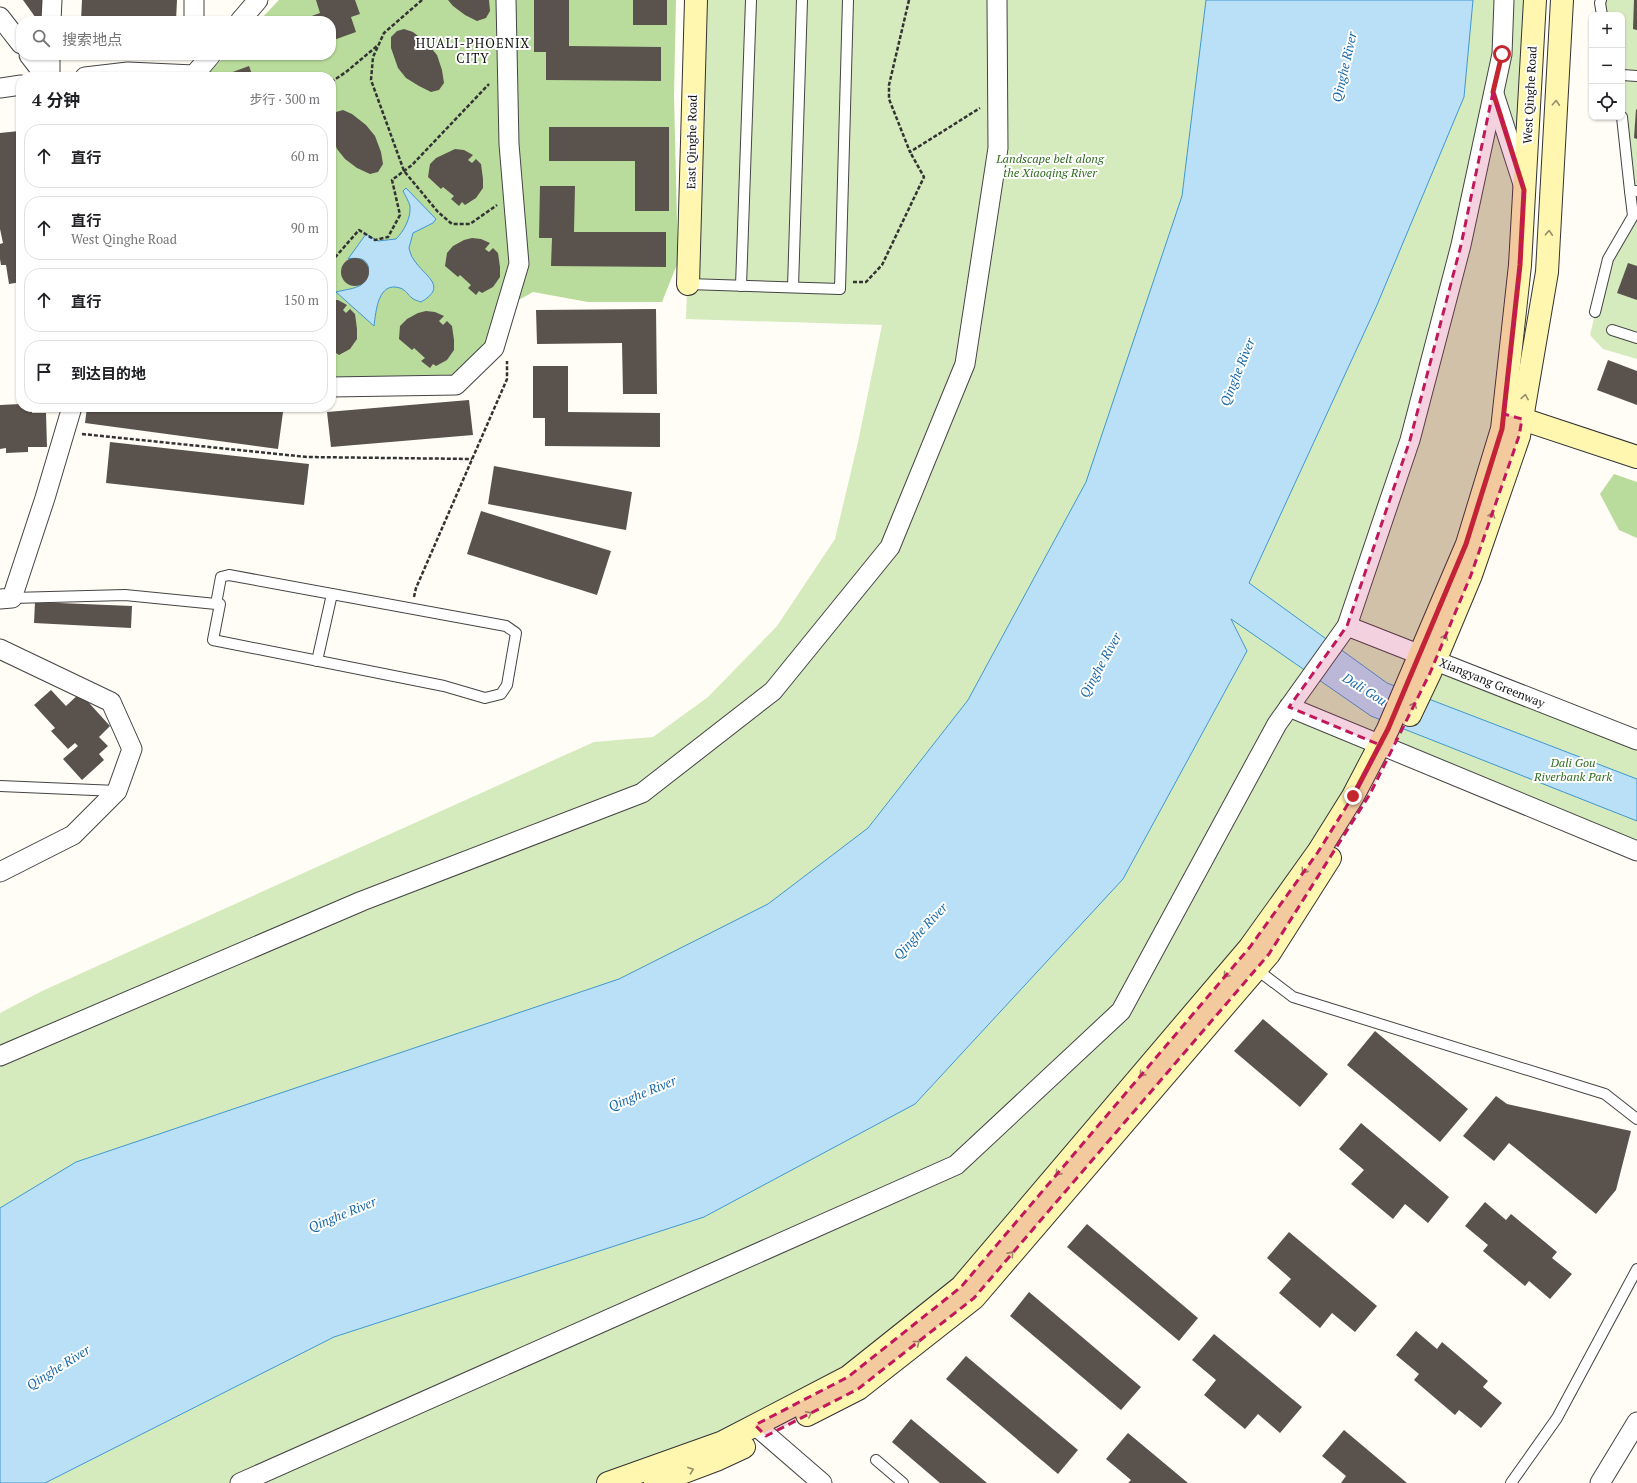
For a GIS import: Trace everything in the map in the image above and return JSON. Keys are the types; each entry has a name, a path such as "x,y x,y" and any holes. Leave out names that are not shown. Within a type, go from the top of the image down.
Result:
{"main road":[{"name":"East Qinghe Road","path":"688,284 696,0"},
{"name":"West Qinghe Road","path":"1509,421 1520,265 1535,0"},
{"path":"608,1483 760,1430 858,1389 974,1298 1269,954 1370,794 1390,741 1425,663 1509,421 1547,272 1562,0"},
{"path":"1509,421 1637,457"},
{"path":"655,1483 716,1460 760,1430 848,1377 961,1287 1250,947 1318,852 1390,741"}],"street":[{"path":"51,16 52,0"},
{"path":"194,0 194,16"},
{"path":"244,16 258,0"},
{"path":"336,387 456,385 494,348 519,264 510,144 506,0"},
{"path":"0,1056 362,901 642,794 773,691 890,547 965,364 998,148 997,0"},
{"path":"240,1483 956,1165 1121,1011 1276,724 1343,632 1410,440 1461,245 1502,54 1504,0"},
{"path":"0,17 16,38"},
{"path":"33,60 42,72"},
{"path":"50,60 50,72"},
{"path":"194,60 194,72"},
{"path":"197,72 207,60"},
{"path":"0,88 16,86"},
{"path":"1493,92 1524,190"},
{"path":"6,598 45,498 71,412"},
{"name":"Xiangyang Greenway","path":"1343,632 1637,740"},
{"path":"0,649 111,702 132,749 117,791 73,835 0,872"},
{"path":"1292,703 1390,741 1637,851"},
{"path":"1600,1483 1637,1422"},
{"path":"760,1430 822,1483"}],"lane":[{"path":"741,286 751,0"},
{"path":"793,287 802,0"},
{"path":"688,284 840,289 848,0"},
{"path":"1601,0 1602,12"},
{"path":"1625,75 1637,76"},
{"path":"1595,312 1608,259 1633,216 1634,191 1622,120"},
{"path":"1612,330 1637,338"},
{"path":"6,598 125,595 216,604 220,604 213,640 444,686 485,698 502,694 507,685 516,633 506,626 229,575 220,577 216,604"},
{"path":"317,661 332,594"},
{"path":"0,786 117,791"},
{"path":"1256,969 1293,997 1605,1094 1637,1119"},
{"path":"1511,1483 1557,1418 1637,1269"},
{"path":"876,1460 903,1483"}],"path":[{"path":"422,0 384,33 373,57 371,80 404,171 438,212 452,224 470,224 514,194"},
{"path":"840,282 866,282 882,265 924,176 910,152 889,100 889,85 909,0"},
{"path":"336,79 379,45"},
{"path":"336,256 359,230 375,240 388,237 400,215 392,180 412,165 507,64"},
{"path":"910,152 998,97"},
{"path":"411,609 416,588 508,379 506,360 494,348"},
{"path":"65,432 307,457 472,459"}],"highlighted area":[{"path":"1493,92 1524,190 1520,265 1504,414 1522,419 1519,436 1471,575 1430,673 1370,794 1269,954 974,1298 858,1389 766,1436 755,1425 848,1377 961,1287 1250,947 1318,852 1353,796 1380,745 1289,707 1347,626 1410,440 1461,245"}],"green space":[{"path":"279,0 676,0 674,96 678,262 662,302 588,302 533,292 506,307 494,348 456,385 336,387 336,72 210,72 221,60 336,60 336,16 264,16"},
{"name":"Landscape belt along the Xiaoqing River","path":"696,0 1206,0 1182,196 1086,482 968,700 868,828 768,904 619,979 76,1162 0,1208 0,1013 42,991 594,742 653,737 708,697 777,626 835,539 858,442 882,325 686,319"},
{"name":"Dali Gou Riverbank Park","path":"1473,0 1535,0 1502,429 1421,654 1637,741 1637,851 1384,756 1262,950 967,1292 846,1366 627,1483 45,1483 334,1337 704,1217 915,1104 1123,879 1247,651 1231,618 1249,583 1377,305 1464,97"},
{"path":"1601,0 1637,0 1637,359 1603,349 1590,335 1608,259 1633,216 1622,120 1625,120 1625,12 1602,12"},
{"path":"1614,474 1637,482 1637,538 1619,530 1600,494"}],"water":[{"path":"1206,0 1473,0 1464,97 1377,305 1249,583 1387,683 1637,779 1637,821 1371,716 1231,619 1247,651 1123,879 915,1104 704,1217 334,1337 45,1483 0,1483 0,1208 76,1162 619,979 768,904 868,828 968,700 1086,482 1182,196"},
{"path":"406,188 436,219 433,223 413,233 409,248 418,266 432,281 434,286 433,291 421,302 413,299 400,288 393,287 387,289 383,293 377,306 374,326 336,292 361,285 366,279 368,275 368,267 365,261 357,258 348,259 366,234 378,241 396,239 402,232 408,220 410,211 410,206 403,191"}],"building":[{"path":"23,0 43,0 42,16 34,16"},
{"path":"82,0 177,0 176,16 81,16"},
{"path":"316,0 355,0 360,14 351,17 356,32 336,39 336,16 312,16 320,13"},
{"path":"448,0 489,0 490,11 486,18 477,21 465,15"},
{"path":"534,0 569,0 569,46 661,47 661,81 546,80 546,52 534,52"},
{"path":"633,0 667,0 667,25 633,25"},
{"path":"1634,0 1637,0 1637,30 1633,29"},
{"path":"404,29 413,32 427,43 437,55 442,70 444,83 439,90 431,92 419,86 406,78 398,68 391,48 391,37 397,31"},
{"path":"249,66 251,72 233,72"},
{"path":"1636,109 1637,110 1637,139 1634,138"},
{"path":"343,110 352,114 366,125 375,136 381,152 383,164 378,172 370,174 357,168 345,159 337,149 336,112"},
{"path":"549,127 669,127 669,211 635,211 635,161 549,161"},
{"path":"16,131 16,283 9,284 6,265 1,265 0,259 0,244 3,243 0,229 0,133"},
{"path":"455,149 464,150 473,155 468,160 472,163 476,159 481,164 483,179 483,188 476,198 465,205 462,202 459,206 451,199 454,196 443,187 441,189 428,177 430,164 436,158"},
{"path":"540,186 575,186 574,232 666,232 666,267 551,266 552,238 539,238"},
{"path":"472,238 481,239 490,243 485,249 489,252 493,248 498,253 500,267 500,277 493,287 482,293 479,291 476,295 468,288 471,285 460,275 458,277 445,266 447,253 453,246 464,240"},
{"path":"355,258 365,262 369,272 365,282 355,286 345,282 341,272 345,262"},
{"path":"1628,263 1637,266 1637,300 1617,293"},
{"path":"336,300 347,305 343,310 346,313 350,309 355,314 357,329 357,339 350,349 339,355 336,353"},
{"path":"656,309 657,394 623,394 622,343 537,344 536,310"},
{"path":"426,311 435,312 444,316 439,321 443,325 447,321 452,326 454,340 454,350 447,360 436,366 433,364 430,368 421,361 425,358 414,348 412,350 399,339 400,326 407,319 418,313"},
{"path":"1608,360 1637,371 1637,405 1597,390"},
{"path":"533,366 568,366 568,412 660,413 660,447 545,446 545,418 533,418"},
{"path":"469,400 473,435 331,447 327,412"},
{"path":"16,404 16,412 46,413 47,447 28,447 28,452 6,453 6,448 0,449 0,405"},
{"path":"86,412 283,412 278,449 85,423"},
{"path":"110,442 309,464 304,505 106,483"},
{"path":"494,466 632,492 626,530 488,504"},
{"path":"481,511 611,551 597,595 467,554"},
{"path":"35,602 132,606 131,628 34,623"},
{"path":"51,690 66,706 80,693 110,726 99,737 108,746 99,754 104,760 82,780 63,759 78,746 75,743 68,749 51,731 55,728 34,705"},
{"path":"1263,1019 1328,1074 1300,1107 1234,1051"},
{"path":"1375,1031 1468,1109 1440,1142 1347,1065"},
{"path":"1496,1096 1507,1104 1631,1131 1616,1190 1596,1214 1509,1143 1494,1161 1463,1136"},
{"path":"1361,1123 1449,1197 1428,1223 1405,1204 1393,1219 1351,1184 1364,1170 1339,1149"},
{"path":"1485,1202 1506,1220 1511,1214 1557,1252 1552,1258 1572,1274 1550,1299 1529,1281 1525,1286 1483,1251 1488,1245 1465,1226"},
{"path":"1087,1224 1198,1318 1179,1341 1067,1247"},
{"path":"1289,1232 1377,1306 1355,1332 1332,1313 1320,1328 1279,1293 1291,1279 1267,1258"},
{"path":"1029,1292 1141,1387 1121,1410 1010,1316"},
{"path":"1416,1331 1437,1349 1442,1342 1488,1381 1483,1387 1502,1403 1481,1428 1459,1410 1455,1415 1414,1380 1419,1374 1396,1355"},
{"path":"1214,1334 1302,1407 1280,1433 1258,1414 1245,1429 1204,1395 1216,1380 1192,1360"},
{"path":"966,1356 1078,1450 1058,1474 946,1379"},
{"path":"911,1419 987,1483 940,1483 892,1442"},
{"path":"1344,1430 1407,1483 1341,1483 1346,1476 1322,1456"},
{"path":"1128,1433 1188,1483 1128,1483 1131,1480 1106,1459"}],"district":[{"name":"HUALI-PHOENIX CITY","path":"473,50"}],"route":[{"path":"1353,796 1388,729 1421,654 1466,544 1502,429 1520,265 1524,190 1493,92 1502,54"}],"water label":[{"name":"Qinghe River","path":"1344,67"},
{"name":"Qinghe River","path":"1237,372"},
{"name":"Qinghe River","path":"1100,665"},
{"name":"Dali Gou","path":"1365,689"},
{"name":"Qinghe River","path":"920,931"},
{"name":"Qinghe River","path":"642,1093"},
{"name":"Qinghe River","path":"342,1214"},
{"name":"Qinghe River","path":"58,1367"}]}
